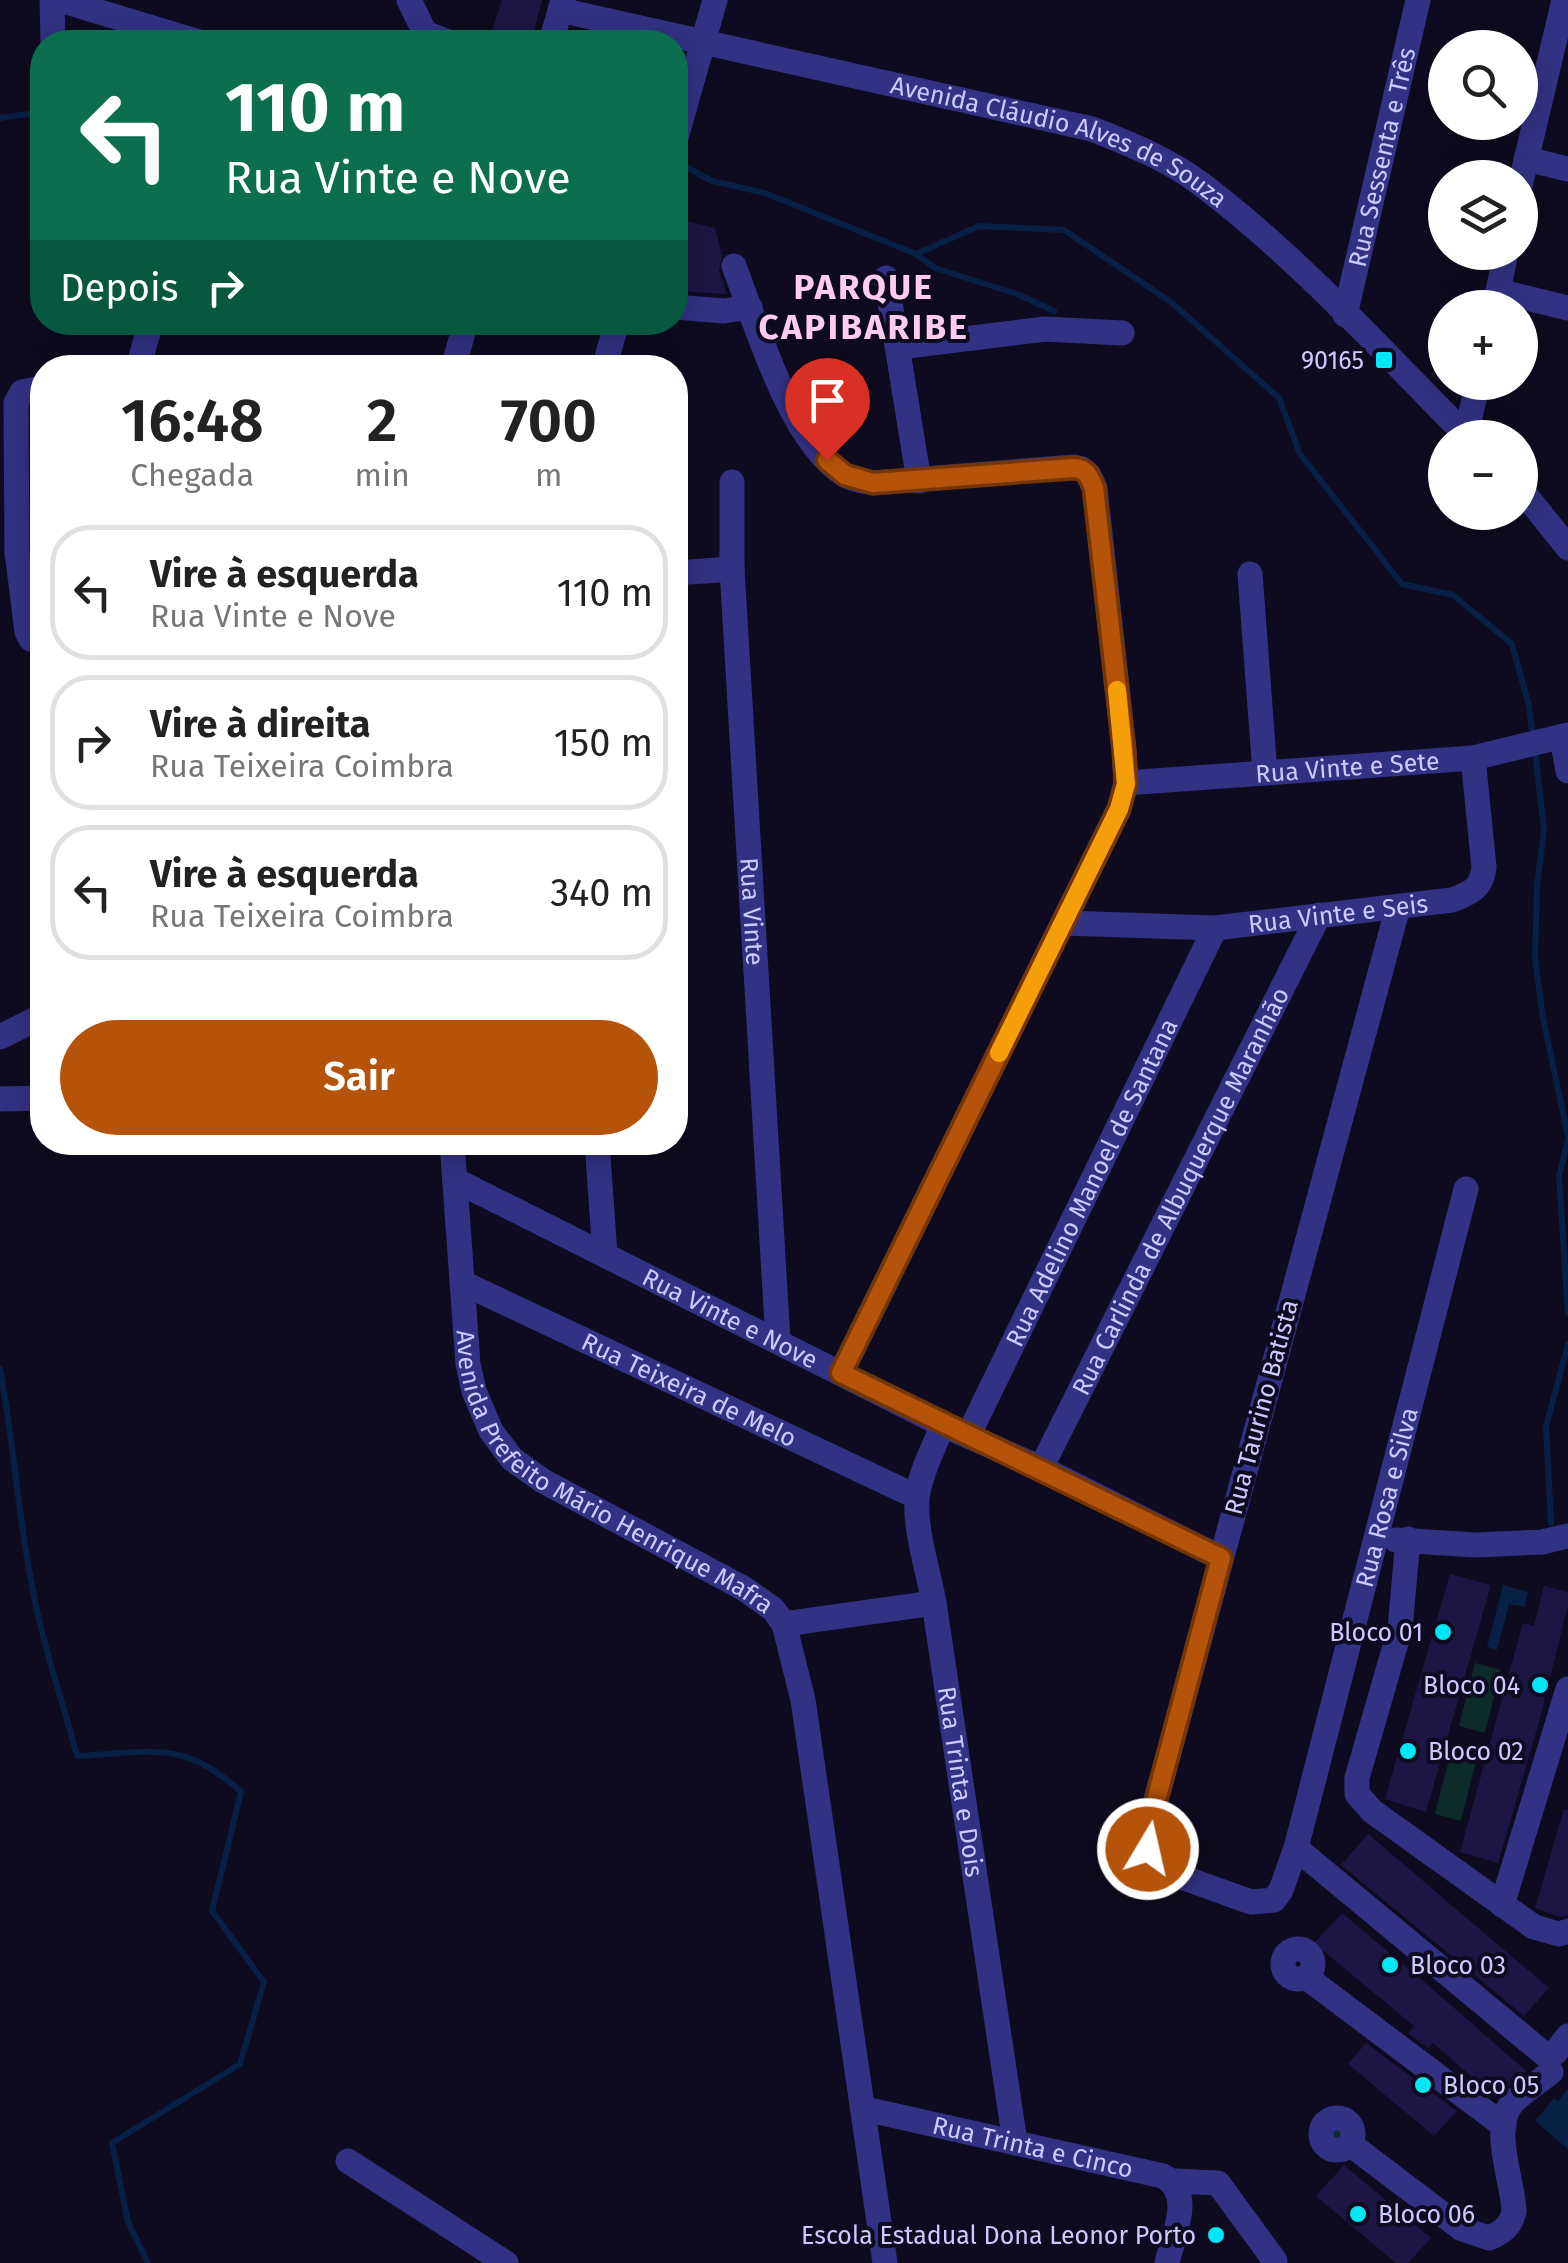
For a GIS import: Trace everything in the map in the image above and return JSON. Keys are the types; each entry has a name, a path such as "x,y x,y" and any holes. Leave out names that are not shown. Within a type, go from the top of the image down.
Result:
{"street":[{"path":"52,0 53,30"},
{"path":"60,0 159,30"},
{"path":"409,0 424,30"},
{"path":"688,98 715,0"},
{"name":"Rua Sessenta e Três","path":"1345,315 1418,0"},
{"path":"554,30 561,5"},
{"name":"Avenida Cláudio Alves de Souza","path":"561,5 653,30"},
{"path":"1526,160 1563,14"},
{"name":"Avenida Cláudio Alves de Souza","path":"688,40 1092,129 1145,150 1200,184 1345,315 1452,420"},
{"path":"1538,163 1568,170"},
{"path":"734,266 790,407 827,460 845,475 873,483 1074,468 1082,468 1089,475 1098,514 1126,784 1119,809 1064,923 841,1373"},
{"path":"886,278 918,481"},
{"path":"1538,304 1568,308"},
{"path":"688,309 724,312 750,307"},
{"path":"899,347 1046,328 1122,333"},
{"path":"30,390 22,392 16,403 9,550 30,619"},
{"name":"Rua Vinte","path":"732,482 732,570 778,1340"},
{"path":"1538,510 1568,548"},
{"path":"688,572 732,570"},
{"path":"1250,574 1265,774"},
{"path":"1558,738 1568,771"},
{"name":"Rua Vinte e Sete","path":"1126,784 1473,758 1558,738"},
{"name":"Rua Vinte e Seis","path":"1064,923 1215,928 1452,900 1470,894 1483,878 1473,758"},
{"name":"Rua Taurino Batista","path":"1251,1902 1159,1869 1152,1863 1148,1849 1152,1815 1398,907"},
{"name":"Rua Carlinda de Albuquerque Maranhão","path":"1040,1468 1319,915"},
{"name":"Rua Adelino Manoel de Santana","path":"968,1436 1215,928"},
{"path":"0,1037 30,1022"},
{"path":"0,1099 30,1098"},
{"name":"Avenida Prefeito Mário Henrique Mafra","path":"453,1155 468,1364 474,1391 491,1431 512,1459 544,1481 742,1588 773,1609 784,1624 803,1700 888,2262"},
{"path":"598,1155 606,1255"},
{"name":"Rua Vinte e Nove","path":"455,1180 943,1425 1040,1468 1221,1558"},
{"name":"Rua Rosa e Silva","path":"1251,1902 1274,1900 1282,1890 1296,1848 1466,1188"},
{"name":"Rua Teixeira de Melo","path":"463,1283 917,1497"},
{"name":"Rua Trinta e Dois","path":"943,1425 917,1497 1014,2142"},
{"path":"1376,1542 1408,1539 1476,1545 1542,1542 1568,1536"},
{"path":"1408,1539 1400,1629 1358,1778 1358,1794 1372,1811 1502,1905 1546,1932 1568,1931"},
{"path":"784,1624 934,1603"},
{"path":"1502,1905 1568,1688"},
{"path":"1296,1848 1562,2061 1512,2103 1504,2126 1514,2211 1512,2222 1502,2233 1489,2238 1462,2230 1350,2144"},
{"path":"1306,1977 1504,2126"},
{"name":"Rua Trinta e Cinco","path":"865,2110 1164,2176 1174,2182 1218,2182 1275,2262"},
{"path":"348,2161 506,2263"},
{"path":"1167,2263 1180,2209 1181,2197 1174,2182"}],"green space":[{"path":"1475,1663 1501,1670 1485,1733 1459,1726"},
{"path":"1451,1752 1477,1758 1461,1821 1435,1814"},
{"path":"1337,2118 1348,2123 1353,2134 1348,2145 1337,2150 1326,2145 1321,2134 1326,2123"}],"water":[{"path":"1503,1585 1528,1592 1525,1607 1509,1604 1497,1650 1487,1647"},
{"path":"1568,2089 1568,2149 1535,2121 1554,2098 1558,2101"}],"building":[{"path":"502,0 542,0 534,30 492,30"},
{"path":"688,221 715,228 722,256 719,271 727,294 688,292"},
{"path":"1450,1574 1491,1585 1426,1812 1385,1799"},
{"path":"1544,1586 1568,1592 1568,1605 1498,1863 1460,1852 1523,1623 1534,1626"},
{"path":"1564,1809 1568,1810 1568,1915 1559,1917 1535,1908"},
{"path":"1368,1834 1549,1988 1524,2016 1341,1865"},
{"path":"1342,1913 1526,2071 1496,2098 1433,2043 1428,2048 1408,2033 1414,2026 1314,1943"},
{"name":"Bloco 05","path":"1366,2043 1457,2111 1434,2136 1348,2064"},
{"name":"Bloco 06","path":"1344,2165 1431,2238 1408,2263 1396,2263 1316,2196"}],"waterway":[{"path":"0,118 30,114"},
{"path":"688,168 712,181 765,193 916,254 979,226 1064,230 1171,302 1279,398 1300,454 1402,584 1453,595 1512,644 1529,706 1533,739"},
{"path":"916,254 935,268 1017,294 1054,311"},
{"path":"1535,751 1544,830 1537,886 1535,959 1568,1136"},
{"path":"1568,1140 1559,1176 1568,1313"},
{"path":"1551,1523 1546,1427 1568,1344"},
{"path":"0,1369 33,1591 77,1756 146,1752 183,1756 201,1763 241,1792 212,1911 264,1982 240,2064 112,2143 128,2222 148,2263"}],"slow traffic":[{"path":"999,1053 1119,809 1126,784 1117,690"}],"place":[{"name":"90165","path":"1384,360"},
{"name":"Bloco 01","path":"1443,1632"},
{"name":"Bloco 04","path":"1540,1685"},
{"name":"Bloco 02","path":"1408,1751"},
{"name":"Bloco 03","path":"1390,1965"},
{"name":"Bloco 05","path":"1423,2085"},
{"name":"Bloco 06","path":"1358,2214"},
{"name":"Escola Estadual Dona Leonor Porto","path":"1216,2235"}],"district":[{"name":"PARQUE CAPIBARIBE","path":"864,307"}],"route":[{"path":"827,460 845,475 873,483 1082,468 1094,488 1124,750 1126,784 1119,809 841,1373 1221,1558 1152,1815 1148,1849"}]}
